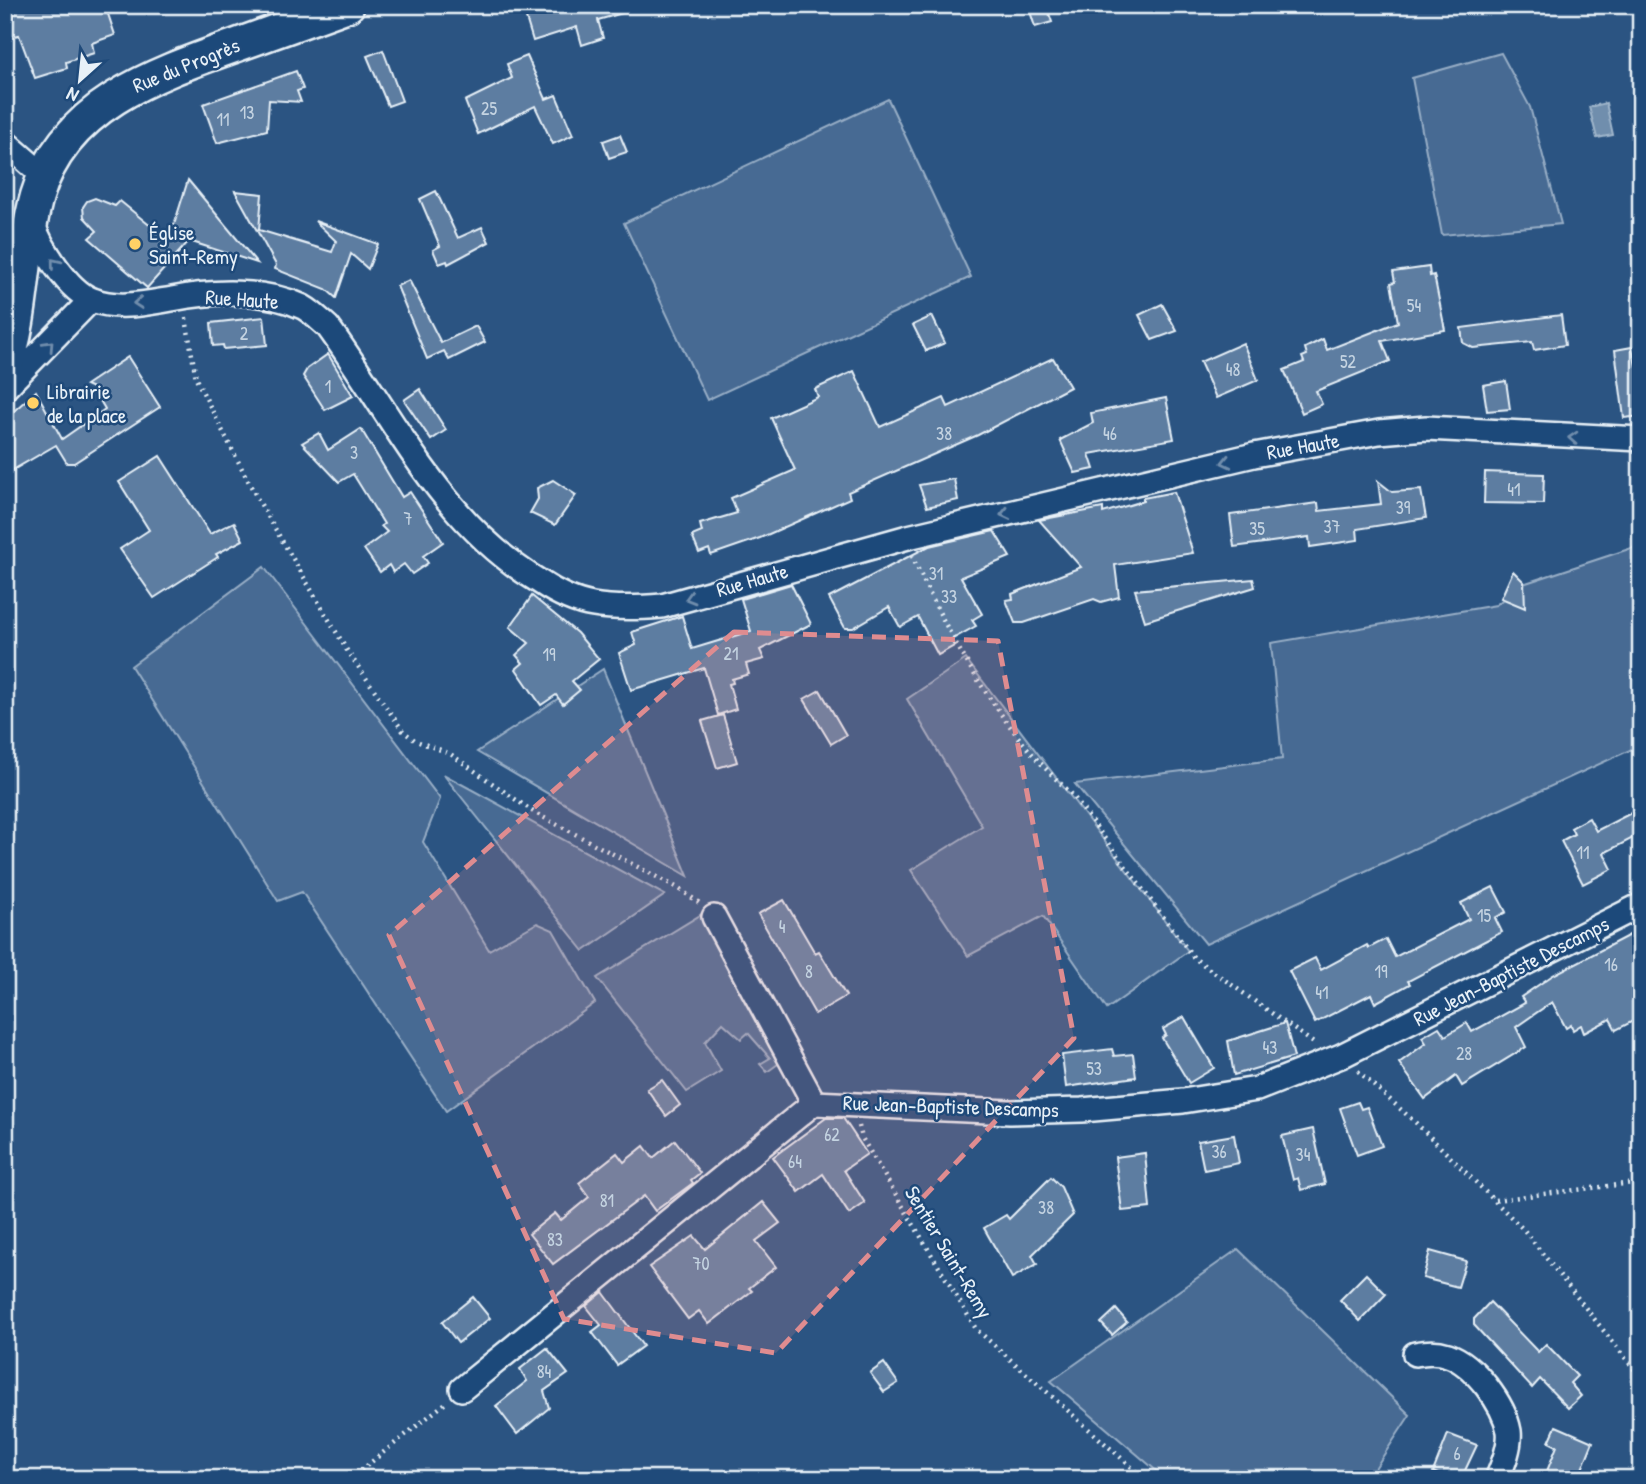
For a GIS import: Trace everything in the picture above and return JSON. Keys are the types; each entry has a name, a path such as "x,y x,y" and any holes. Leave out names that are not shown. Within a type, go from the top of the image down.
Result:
{"main road":[{"name":"Rue du Progrès","path":"5,369 15,331 31,219 44,177 78,129 126,89 158,72 348,5"}],"street":[{"path":"5,142 44,177"},
{"path":"5,388 91,300 66,278 40,245 31,219"},
{"name":"Rue Haute","path":"91,300 116,305 186,296 275,297 305,308 328,327 425,473 465,521 495,550 555,592 590,605 627,609 662,606 902,538 1254,455 1379,432 1426,428 1641,439"},
{"name":"Rue Jean-Baptiste Descamps","path":"462,1389 814,1103 1010,1112 1082,1110 1183,1101 1257,1089 1341,1056 1641,905"},
{"path":"714,917 814,1103"},
{"path":"1415,1354 1433,1351 1451,1356 1468,1367 1503,1413 1509,1433 1505,1460 1497,1479"}],"path":[{"path":"186,296 187,330 196,379 257,498 312,592 382,705 402,731 470,765 535,813 678,888 714,917"},
{"path":"902,538 939,616 1014,730 1048,773 1070,792 1194,958 1322,1049 1341,1056 1416,1123 1524,1230 1641,1378"},
{"name":"Sentier Saint-Remy","path":"852,1103 862,1138 976,1329 1145,1479"},
{"path":"1494,1200 1641,1182"},
{"path":"350,1479 462,1389"}],"highlighted area":[{"path":"734,632 998,641 1074,1038 776,1353 564,1319 389,935"}],"shaded area":[{"path":"1501,53 1530,107 1561,224 1442,235 1412,78"},
{"path":"888,99 971,277 707,400 624,223"},
{"path":"1606,103 1613,135 1597,138 1589,107"},
{"path":"1635,547 1641,558 1641,745 1206,944 1075,784 1282,759 1271,643 1496,605 1520,585"},
{"path":"264,567 440,799 423,842 489,950 537,923 553,930 595,1003 446,1111 302,892 278,901 131,666"},
{"path":"966,659 1188,951 1107,1009 1043,916 968,956 911,870 982,826 907,699"},
{"path":"603,669 688,876 477,752"},
{"path":"443,774 665,895 584,951"},
{"path":"707,911 789,1056 767,1072 760,1064 770,1058 748,1033 741,1039 723,1023 705,1042 721,1071 687,1092 597,978"},
{"path":"1238,1249 1410,1415 1368,1479 1166,1479 1051,1381"}],"building":[{"path":"5,5 105,5 115,35 92,43 94,53 66,62 67,68 35,78 19,35 5,38"},
{"path":"522,5 632,5 633,10 598,20 603,38 582,45 577,27 533,41"},
{"path":"1028,5 1046,5 1052,22 1035,27"},
{"path":"383,50 402,101 388,106 367,56"},
{"path":"527,56 546,99 556,95 573,135 553,144 535,106 478,134 465,101 512,78 507,64"},
{"path":"296,71 303,89 297,91 301,102 269,100 267,130 217,143 203,104"},
{"path":"620,135 627,152 609,158 603,141"},
{"name":"Église Saint-Remy","path":"188,180 257,263 189,241 147,288 89,238 97,231 84,217 83,207 87,201 95,198 115,206 120,201 169,241"},
{"path":"235,191 262,194 259,230 332,252 336,241 315,221 378,244 368,269 351,254 336,298 326,289 275,269 276,265"},
{"path":"436,191 458,238 482,227 489,242 448,264 447,261 439,264 433,250 440,246 420,199"},
{"path":"1429,267 1430,276 1434,275 1445,330 1382,341 1390,361 1316,391 1322,404 1302,413 1284,370 1304,362 1302,357 1307,355 1305,348 1323,339 1327,350 1398,322 1391,283 1395,282 1393,272"},
{"path":"409,280 441,343 476,326 485,342 449,360 444,351 427,359 397,286"},
{"path":"1162,304 1177,331 1152,340 1139,315"},
{"path":"1561,315 1565,345 1534,350 1532,342 1473,348 1463,343 1461,328"},
{"path":"932,316 945,343 926,351 913,325"},
{"path":"264,317 267,345 224,349 223,345 213,346 211,323"},
{"path":"1243,343 1258,380 1216,398 1200,362"},
{"path":"1632,347 1636,366 1641,366 1641,416 1624,418 1615,350"},
{"path":"328,354 353,396 325,410 303,376 307,369"},
{"path":"128,357 160,407 74,463 67,463 56,445 11,471 5,460 5,419 36,391 62,439 105,409 95,392 97,390 86,385"},
{"path":"1053,358 1070,387 978,435 848,492 850,498 760,538 711,555 709,549 699,553 692,536 702,532 700,524 737,513 731,498 795,470 771,418 818,397 815,389 854,371 880,427 944,398 948,407"},
{"path":"1506,381 1510,409 1487,411 1483,385"},
{"path":"420,389 446,430 431,440 404,400"},
{"path":"1166,398 1174,439 1089,454 1094,469 1075,473 1060,440 1093,423 1091,413"},
{"path":"361,429 402,497 410,492 443,542 423,556 428,563 412,574 404,564 393,572 389,565 380,572 364,549 387,532 381,526 384,524 353,474 339,482 302,443 319,433 328,450"},
{"path":"160,456 210,534 234,522 243,540 216,554 218,557 154,598 120,549 149,530 119,482"},
{"path":"1485,472 1544,474 1543,504 1484,503"},
{"path":"954,479 958,500 927,507 919,485"},
{"path":"553,480 576,495 555,525 530,513 538,499 537,488"},
{"path":"1378,481 1392,492 1421,490 1426,518 1357,529 1358,540 1310,547 1309,537 1234,547 1230,515 1318,503 1319,511 1381,504"},
{"path":"1174,492 1193,553 1115,565 1119,597 1101,602 1094,599 1024,623 1015,623 1006,600 1013,599 1012,594 1081,567 1039,520 1103,508 1103,513 1143,501 1143,498"},
{"path":"994,531 1010,557 961,577 982,614 972,620 976,626 951,640 954,646 938,655 918,617 900,627 889,607 853,628 845,628 829,598 929,546"},
{"path":"1513,571 1524,582 1525,608 1501,598"},
{"path":"1253,579 1255,587 1145,621 1135,590"},
{"path":"791,584 811,624 760,650 764,659 746,664 749,674 732,679 733,683 729,684 736,709 718,715 704,668 631,690 619,653 636,645 632,632 682,616 692,649 751,631 741,599"},
{"path":"532,596 577,633 599,659 572,681 580,690 563,704 556,695 541,705 516,669 523,663 516,655 529,643 510,627"},
{"path":"820,690 846,735 831,744 804,699"},
{"path":"723,715 737,762 717,768 702,721"},
{"path":"1641,808 1641,834 1604,853 1612,869 1583,884 1561,841 1574,834 1571,828 1589,818 1596,831"},
{"path":"1493,887 1506,912 1495,918 1502,932 1408,981 1410,984 1375,1003 1371,994 1315,1023 1289,971 1315,958 1321,970 1367,945 1369,948 1386,939 1395,957 1469,919 1461,903"},
{"path":"784,900 815,953 819,951 846,996 815,1014 758,914"},
{"path":"1641,929 1641,1017 1616,1030 1610,1019 1584,1033 1581,1025 1573,1030 1571,1025 1566,1028 1552,1002 1516,1027 1526,1047 1462,1086 1456,1076 1425,1099 1399,1063 1426,1043 1422,1037 1439,1027 1445,1036 1467,1023 1472,1032 1525,1003 1521,997 1553,975"},
{"path":"1184,1017 1214,1068 1189,1083 1162,1038 1166,1035 1163,1029"},
{"path":"1285,1023 1294,1057 1234,1075 1228,1041"},
{"path":"1112,1049 1114,1056 1133,1054 1136,1077 1066,1087 1062,1055"},
{"path":"662,1080 680,1105 666,1116 647,1089"},
{"path":"1358,1102 1361,1109 1367,1107 1382,1146 1357,1155 1340,1108"},
{"path":"826,1118 843,1118 867,1154 844,1170 865,1203 849,1214 823,1174 799,1192 773,1157"},
{"path":"1313,1129 1325,1184 1301,1190 1298,1178 1293,1180 1282,1136"},
{"path":"1234,1135 1239,1163 1204,1170 1198,1141"},
{"path":"675,1140 700,1173 691,1180 693,1183 655,1211 644,1196 553,1264 529,1234 555,1213 561,1220 589,1197 579,1183 617,1153 624,1162 644,1146 653,1158"},
{"path":"1145,1153 1150,1208 1122,1211 1115,1157"},
{"path":"1051,1177 1061,1187 1073,1215 1032,1255 1037,1264 1012,1278 984,1228 1006,1215 1009,1219"},
{"path":"763,1202 780,1223 756,1241 776,1267 749,1288 752,1291 709,1324 699,1311 688,1319 649,1267 694,1236 705,1249"},
{"path":"1430,1251 1466,1261 1458,1287 1423,1278"},
{"path":"1366,1274 1386,1294 1360,1321 1340,1300"},
{"path":"603,1292 643,1346 617,1365 592,1332 601,1325 586,1306"},
{"path":"473,1297 490,1318 458,1343 442,1322"},
{"path":"1490,1302 1538,1352 1546,1344 1577,1376 1570,1383 1581,1396 1568,1408 1540,1379 1532,1388 1474,1325 1474,1319"},
{"path":"1116,1309 1127,1322 1112,1335 1101,1323"},
{"path":"547,1348 568,1374 544,1391 549,1408 517,1434 496,1406 527,1381 520,1369"},
{"path":"884,1363 898,1383 884,1392 870,1373"},
{"path":"1556,1426 1593,1442 1578,1479 1567,1479 1547,1471 1557,1446 1549,1442"},
{"path":"1448,1434 1477,1445 1461,1479 1450,1479 1433,1472"}],"place":[{"name":"Église Saint-Remy","path":"135,244"},
{"name":"Librairie de la place","path":"33,403"}]}
